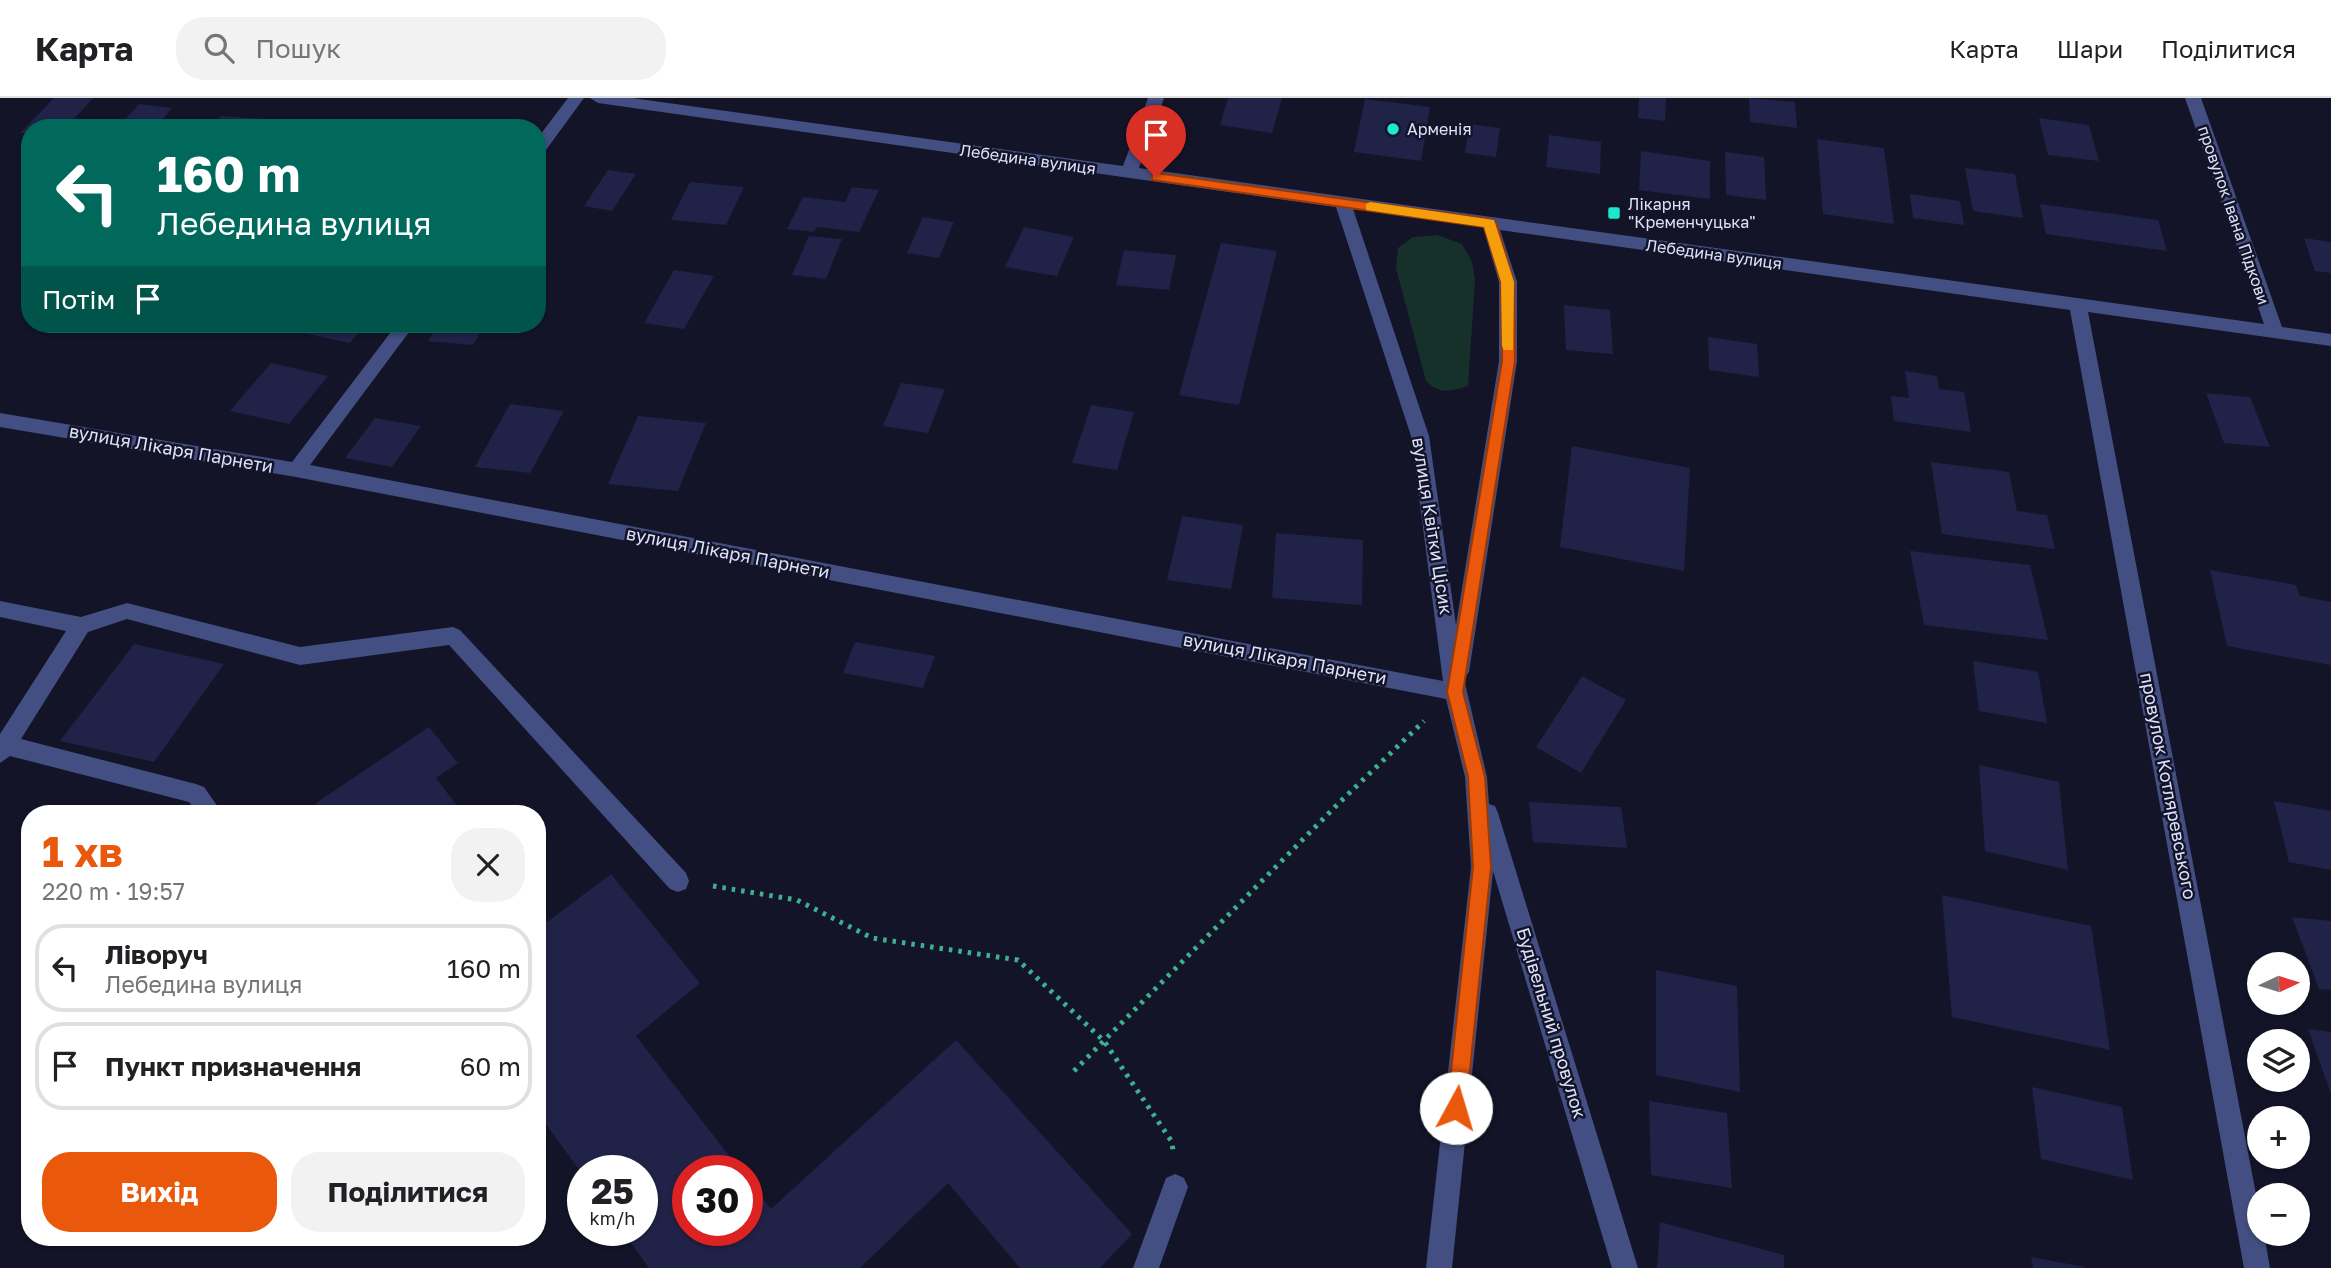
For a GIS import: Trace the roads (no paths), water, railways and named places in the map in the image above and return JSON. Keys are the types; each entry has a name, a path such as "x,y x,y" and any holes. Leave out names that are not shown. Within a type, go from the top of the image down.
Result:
{"street":[{"path":"546,138 576,98"},
{"name":"Лебедина вулиця","path":"598,98 2331,340"},
{"path":"1129,173 1156,98"},
{"name":"провулок Івана Підкови","path":"2193,98 2275,332"},
{"name":"вулиця Квітки Цісик","path":"1343,203 1420,436 1455,692 1476,777 1482,867 1439,1268"},
{"name":"вулиця Квітки Цісик","path":"1455,692 1508,361 1508,282 1490,223"},
{"name":"провулок Котляревського","path":"2078,305 2257,1268"},
{"path":"296,470 399,333"},
{"name":"вулиця Лікаря Парнети","path":"0,420 296,470 1455,692"},
{"path":"0,609 81,626 127,611 300,656 453,636 678,881"},
{"path":"81,626 3,749 196,794 205,805"},
{"name":"Будівельний провулок","path":"1476,777 1625,1268"},
{"path":"1146,1268 1175,1187"}],"place":[{"name":"Арменія","path":"1393,129"},
{"name":"Лікарня \"Кременчуцька\"","path":"1614,213"}]}
